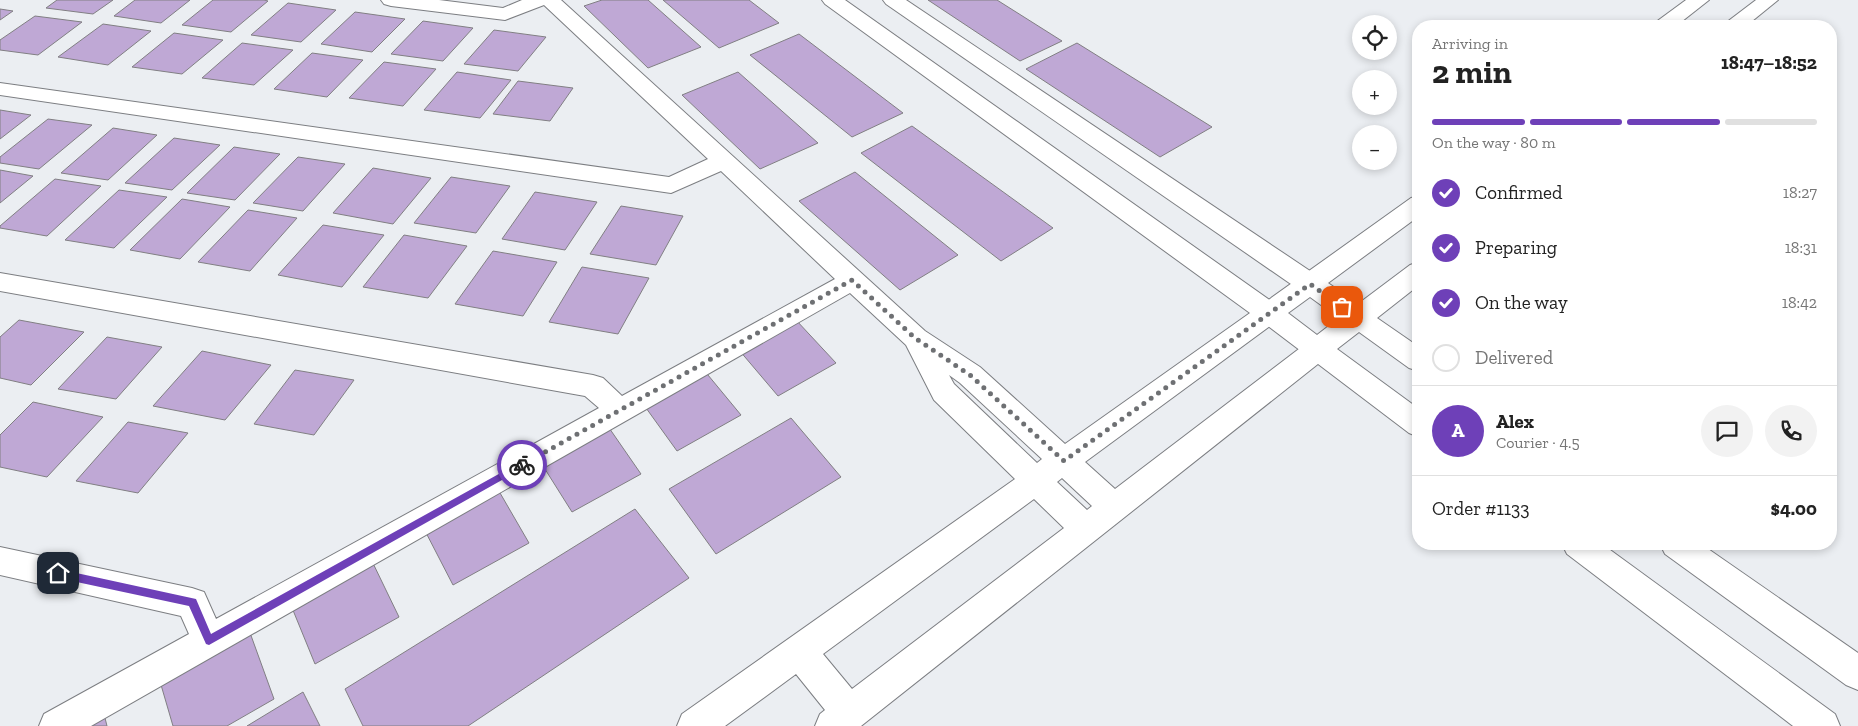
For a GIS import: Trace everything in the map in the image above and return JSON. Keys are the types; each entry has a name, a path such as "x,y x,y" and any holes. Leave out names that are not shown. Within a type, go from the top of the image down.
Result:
{"street":[{"path":"391,0 505,14 539,0"},
{"path":"550,0 915,338 970,375 1114,507"},
{"path":"832,0 1318,349 1412,420"},
{"path":"893,0 1310,284 1412,356"},
{"path":"1673,20 1699,0"},
{"path":"1742,20 1768,0"},
{"path":"0,89 670,185 724,161"},
{"path":"1150,228 1190,202"},
{"path":"695,726 1412,209"},
{"path":"800,651 841,719 1412,276"},
{"path":"57,726 852,280"},
{"path":"0,282 593,386 619,410"},
{"path":"915,338 944,392 1086,529"},
{"path":"1586,550 1822,726"},
{"path":"1684,550 1858,673"},
{"path":"0,561 192,603 209,641"}],"building":[{"path":"57,0 113,0 93,14 46,8"},
{"path":"135,0 190,0 161,23 114,16"},
{"path":"213,0 268,1 231,32 182,25"},
{"path":"602,0 648,0 701,47 648,68 584,6"},
{"path":"663,0 749,0 779,23 719,48"},
{"path":"928,0 997,0 1062,41 1020,61"},
{"path":"288,3 336,10 301,42 251,35"},
{"path":"0,9 13,11 0,20"},
{"path":"355,12 405,19 372,52 321,44"},
{"path":"35,16 82,22 38,55 0,50 0,40"},
{"path":"423,21 473,28 443,61 391,54"},
{"path":"103,24 151,31 108,65 58,57"},
{"path":"494,30 546,37 518,71 464,64"},
{"path":"174,33 223,40 182,74 132,67"},
{"path":"799,34 903,113 852,137 750,55"},
{"path":"242,43 293,50 254,85 202,78"},
{"path":"1077,43 1212,127 1160,157 1026,69"},
{"path":"312,53 363,60 327,97 274,89"},
{"path":"384,62 436,69 403,106 349,98"},
{"path":"457,72 511,80 480,118 424,110"},
{"path":"738,72 818,143 760,169 682,95"},
{"path":"518,81 573,88 550,121 493,114"},
{"path":"0,110 31,115 0,139"},
{"path":"48,119 92,125 39,169 0,163 0,157"},
{"path":"912,126 1053,228 1001,261 861,153"},
{"path":"113,128 157,135 108,180 61,173"},
{"path":"174,138 220,145 172,190 125,183"},
{"path":"234,147 280,154 235,200 187,193"},
{"path":"298,157 345,164 303,211 253,203"},
{"path":"373,168 431,178 393,224 333,213"},
{"path":"0,170 33,176 0,203"},
{"path":"855,172 958,255 900,290 799,201"},
{"path":"451,177 510,186 476,233 414,223"},
{"path":"55,179 101,186 47,236 0,228 0,226"},
{"path":"119,190 167,197 114,248 65,240"},
{"path":"535,192 597,202 565,250 502,239"},
{"path":"182,199 230,207 180,259 130,250"},
{"path":"621,206 683,216 656,265 590,254"},
{"path":"248,210 297,218 250,271 198,262"},
{"path":"323,225 384,235 342,287 278,275"},
{"path":"404,235 467,246 428,298 363,287"},
{"path":"493,251 557,262 523,316 455,304"},
{"path":"582,267 649,278 618,334 549,322"},
{"path":"19,320 84,332 31,385 0,378 0,337"},
{"path":"796,320 836,363 778,396 739,350"},
{"path":"107,337 162,347 116,399 58,389"},
{"path":"202,351 271,365 225,420 153,406"},
{"path":"703,369 741,415 677,451 641,401"},
{"path":"295,370 354,380 314,435 254,424"},
{"path":"33,402 103,417 47,477 0,467 0,435"},
{"path":"791,418 841,477 716,554 669,489"},
{"path":"128,422 188,433 138,493 76,481"},
{"path":"605,422 641,474 572,512 538,458"},
{"path":"496,486 529,543 453,585 422,525"},
{"path":"635,509 689,578 468,726 363,726 345,689"},
{"path":"369,555 399,617 315,664 288,598"},
{"path":"249,630 274,699 227,726 173,726 159,678"},
{"path":"303,692 320,726 247,726"},
{"path":"103,710 107,726 73,726"}],"way so far":[{"path":"522,465 852,280 915,338 970,375 1064,461 1310,284 1342,307"}],"route":[{"path":"58,573 192,603 209,641 522,465"}]}
